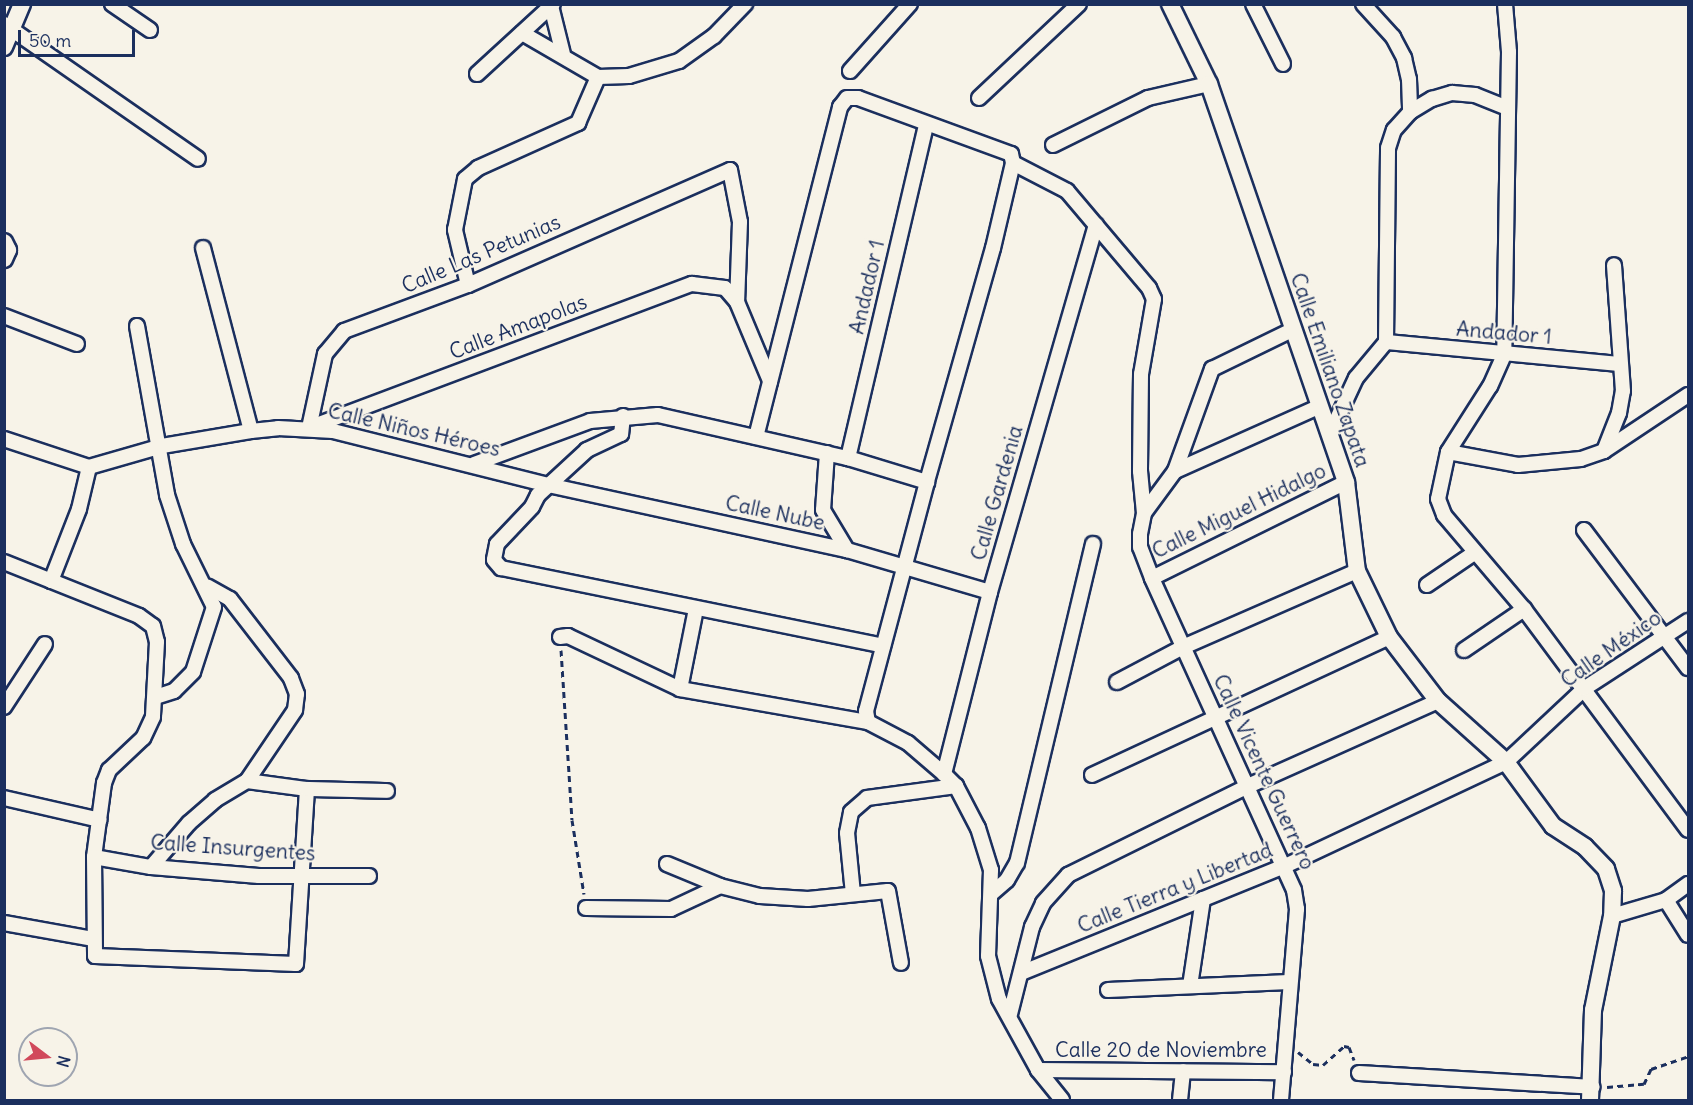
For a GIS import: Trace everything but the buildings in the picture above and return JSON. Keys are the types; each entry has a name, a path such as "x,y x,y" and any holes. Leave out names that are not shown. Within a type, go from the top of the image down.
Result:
{"street":[{"path":"4,47 8,26 22,4"},
{"path":"112,4 150,30"},
{"path":"522,33 563,54 598,77 629,76 679,62 714,36 745,4"},
{"path":"980,99 1080,4"},
{"name":"Calle Emiliano Zapata","path":"1170,4 1209,84 1292,330 1330,434 1346,482 1357,571 1389,638 1438,701 1506,762 1553,826 1585,847 1606,869 1613,891 1612,916 1593,1010 1592,1094"},
{"path":"1253,4 1283,64"},
{"path":"1363,4 1393,38 1404,58 1409,80 1410,112"},
{"path":"1505,4 1508,108 1504,355 1490,386 1448,452 1437,499 1444,515 1524,609 1689,830"},
{"path":"552,5 563,54"},
{"path":"477,74 552,5"},
{"path":"850,70 902,7"},
{"path":"8,26 198,159"},
{"path":"468,285 455,230 465,179 478,168 567,130 578,123 585,112 598,77"},
{"path":"1053,145 1148,98 1209,84"},
{"path":"1330,434 1356,378 1386,342 1388,148 1394,130 1410,112 1432,99 1452,93 1475,96 1508,108"},
{"name":"Calle Vicente Guerrero","path":"770,381 840,107 847,98 858,98 926,125 1002,148 1011,154 1013,163 1067,191 1149,288 1154,299 1141,374 1140,471 1144,513 1140,547 1294,890 1297,909 1284,1034 1281,1101"},
{"name":"Andador 1","path":"848,458 926,125"},
{"path":"868,722 866,711 1013,163"},
{"name":"Calle Las Petunias","path":"309,428 325,354 333,340 345,332 468,285 730,170 740,222 737,302"},
{"name":"Calle Gardenia","path":"944,774 990,592 1096,225"},
{"path":"4,242 8,250 4,259"},
{"path":"203,248 251,431"},
{"path":"1604,451 1619,413 1623,391 1614,265"},
{"name":"Calle Amapolas","path":"309,428 692,284 725,288 737,302"},
{"path":"737,302 770,381 756,437"},
{"path":"4,316 77,344"},
{"path":"137,326 162,446 167,495 183,544 207,586 214,607 193,672 174,691 156,697"},
{"path":"1144,513 1175,471 1212,369 1292,330"},
{"name":"Andador 1","path":"1386,342 1504,355 1620,364"},
{"path":"1448,452 1518,465 1581,459 1604,451 1689,395"},
{"path":"1175,471 1320,406"},
{"path":"474,464 590,421 623,416 658,415 848,458 927,482"},
{"path":"623,416 621,434 587,450 548,485 497,544 494,560 501,568 883,646"},
{"name":"Calle Niños Héroes","path":"89,467 162,446 251,431 309,428 474,464 548,485"},
{"path":"4,439 89,467 79,508 51,581"},
{"path":"827,453 823,510 847,549"},
{"name":"Calle Miguel Hidalgo","path":"1152,578 1346,482"},
{"name":"Calle Nube","path":"548,485 847,549 990,592"},
{"path":"1584,530 1689,668"},
{"path":"991,894 1007,880 1017,863 1093,544"},
{"path":"1427,585 1474,553"},
{"path":"4,562 140,616 153,626 157,642 156,697 153,717 143,738 109,770 94,857 93,939 95,956 296,964 307,789"},
{"path":"1117,682 1183,647 1357,571"},
{"path":"151,867 189,823 215,800 247,781 295,710 297,694 291,678 230,599 207,586"},
{"path":"680,689 696,609"},
{"path":"1464,650 1524,609"},
{"name":"Calle México","path":"1506,762 1585,688 1689,621"},
{"path":"560,637 568,636 680,689 868,722 908,743 944,774 956,786 978,828 991,870 988,956 999,999 1010,1014 1038,1070 1062,1101"},
{"path":"1092,775 1389,638"},
{"path":"4,707 45,644"},
{"path":"1010,1014 1032,927 1043,903 1068,875 1248,786 1438,701"},
{"name":"Calle Tierra y Libertad","path":"1021,973 1285,866 1506,762"},
{"path":"247,781 307,789 387,791"},
{"path":"853,894 848,833 851,813 867,798 956,786"},
{"path":"4,798 100,820"},
{"name":"Calle Insurgentes","path":"94,857 151,867 300,876 369,876"},
{"path":"667,864 720,886 760,896 808,899 888,891 901,963"},
{"path":"1612,916 1666,900 1689,884"},
{"path":"586,908 670,909 720,886"},
{"path":"1190,986 1203,899"},
{"path":"1666,900 1689,935"},
{"path":"4,923 93,939"},
{"path":"1108,990 1289,982"},
{"name":"Calle 20 de Noviembre","path":"1038,1070 1284,1072"},
{"path":"1180,1101 1183,1071"},
{"path":"1359,1073 1592,1094"}],"path":[{"path":"560,637 572,820 586,908"},
{"path":"1284,1034 1313,1064 1323,1065 1341,1048 1349,1047 1359,1073"},
{"path":"1592,1094 1644,1084 1651,1069 1689,1056"}]}
